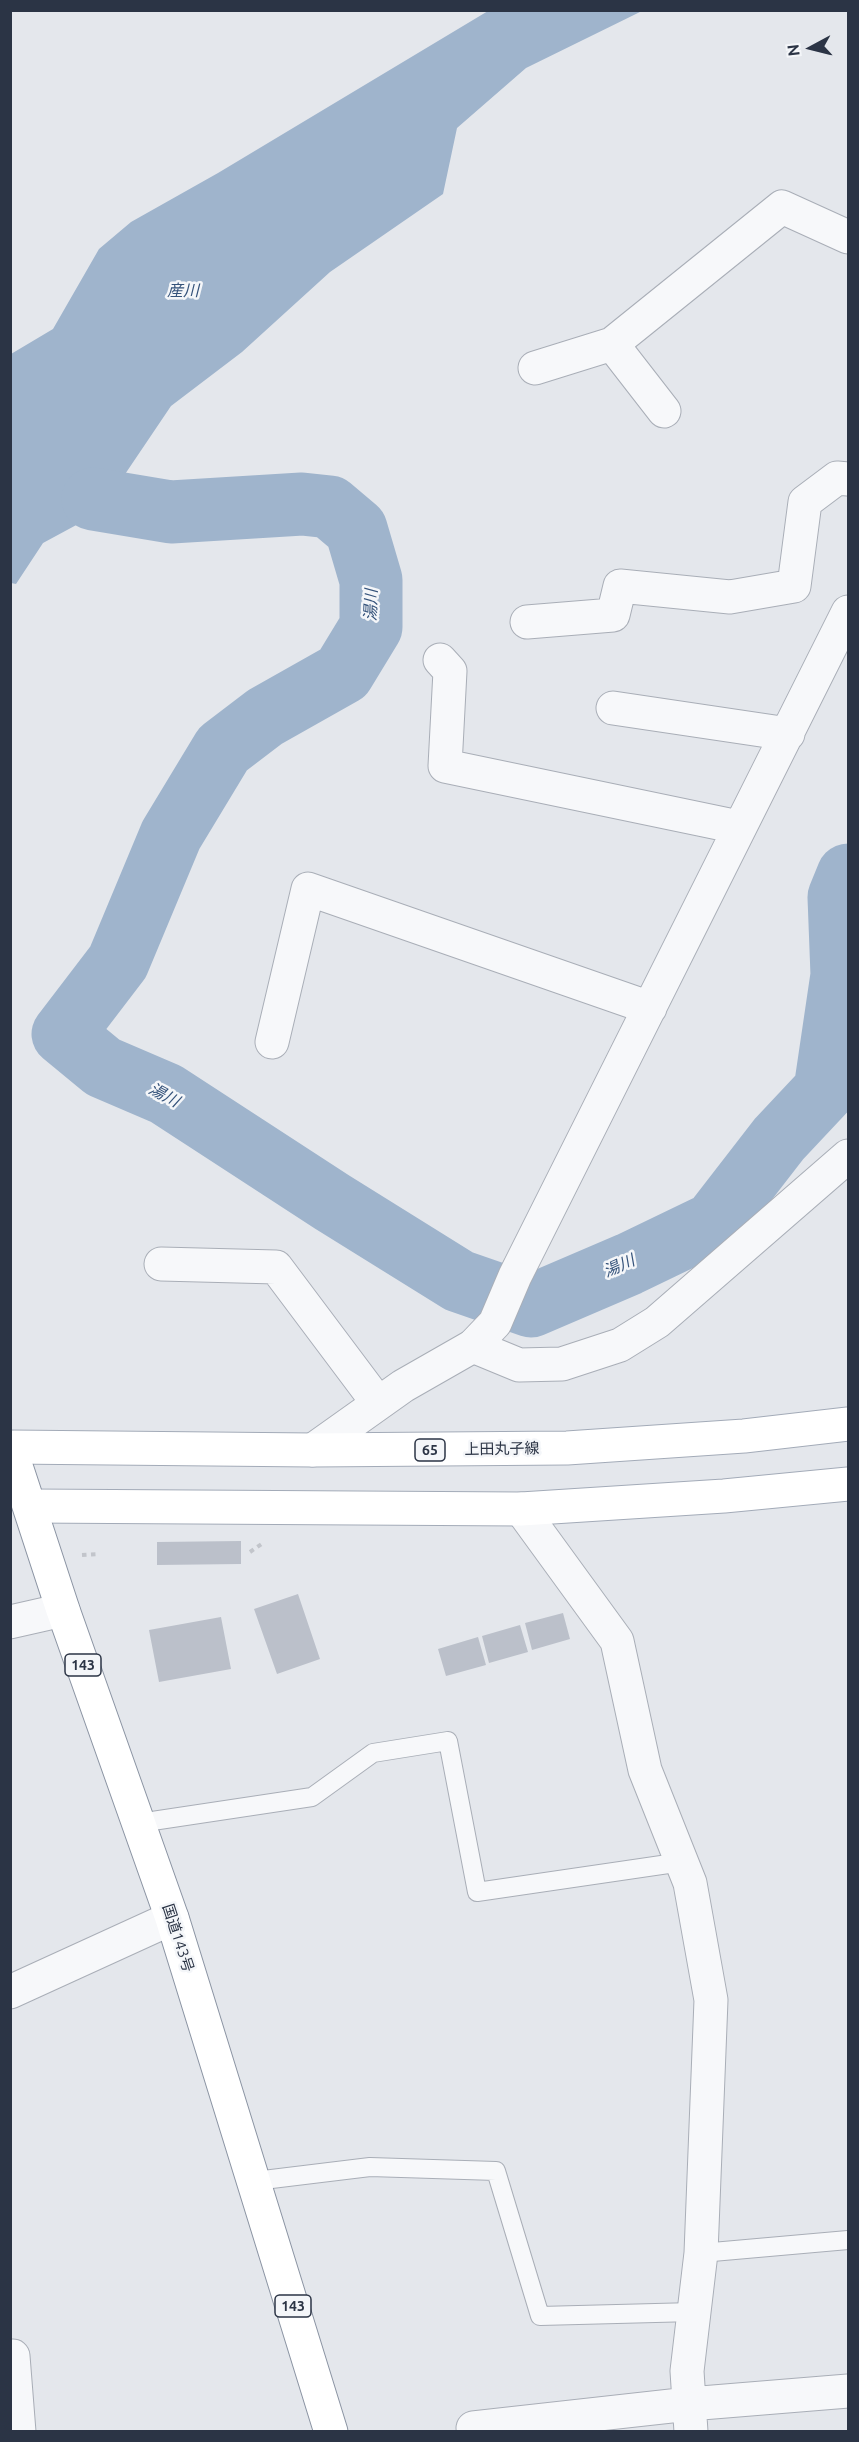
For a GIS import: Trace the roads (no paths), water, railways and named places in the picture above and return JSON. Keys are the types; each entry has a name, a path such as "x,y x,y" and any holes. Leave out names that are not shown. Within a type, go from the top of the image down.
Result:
{"main road":[{"name":"上田丸子線","path":"10,1448 313,1450 567,1448 744,1436 849,1424"},
{"name":"国道143号","path":"10,1448 20,1506 63,1610 172,1918 331,2432"},
{"path":"20,1506 522,1509 724,1496 849,1484"}],"street":[{"path":"535,368 612,344 782,207 849,237"},
{"path":"612,344 664,411"},
{"path":"527,622 612,615 620,586 730,597 794,586 805,502 837,478 849,478"},
{"path":"313,1450 378,1403 473,1346 495,1323 515,1276 738,827 849,612"},
{"path":"440,660 450,671 445,766 738,827"},
{"path":"613,708 788,734"},
{"path":"272,1042 308,889 650,1008"},
{"path":"473,1346 519,1365 562,1364 620,1345 657,1322 849,1156"},
{"path":"161,1264 276,1267 378,1403"},
{"path":"522,1509 618,1641 645,1770 690,1883 711,2000 702,2253 687,2371 690,2418"},
{"path":"10,1622 63,1610"},
{"path":"10,1992 172,1918"},
{"path":"13,2356 16,2431"},
{"path":"474,2432 473,2428 690,2418 849,2391"}],"lane":[{"path":"140,1823 312,1797 373,1753 448,1741 477,1892 682,1862"},
{"path":"255,2181 370,2167 496,2171 540,2316 694,2312"},
{"path":"702,2253 849,2240"}],"water":[{"name":"産川","path":"488,11 642,11 526,68 457,128 443,194 330,272 242,352 171,406 113,492 80,523 43,543 16,584 11,583 11,354 53,329 99,249 131,222 218,173"}],"waterway":[{"name":"湯川","path":"93,499 171,512 302,504 330,507 356,529 371,580 371,627 343,673 265,717 223,749 171,835 118,962 63,1034 103,1067 166,1094 459,1281 531,1306 629,1264 714,1223 779,1139 825,1090 842,975 839,897 848,875"}]}
